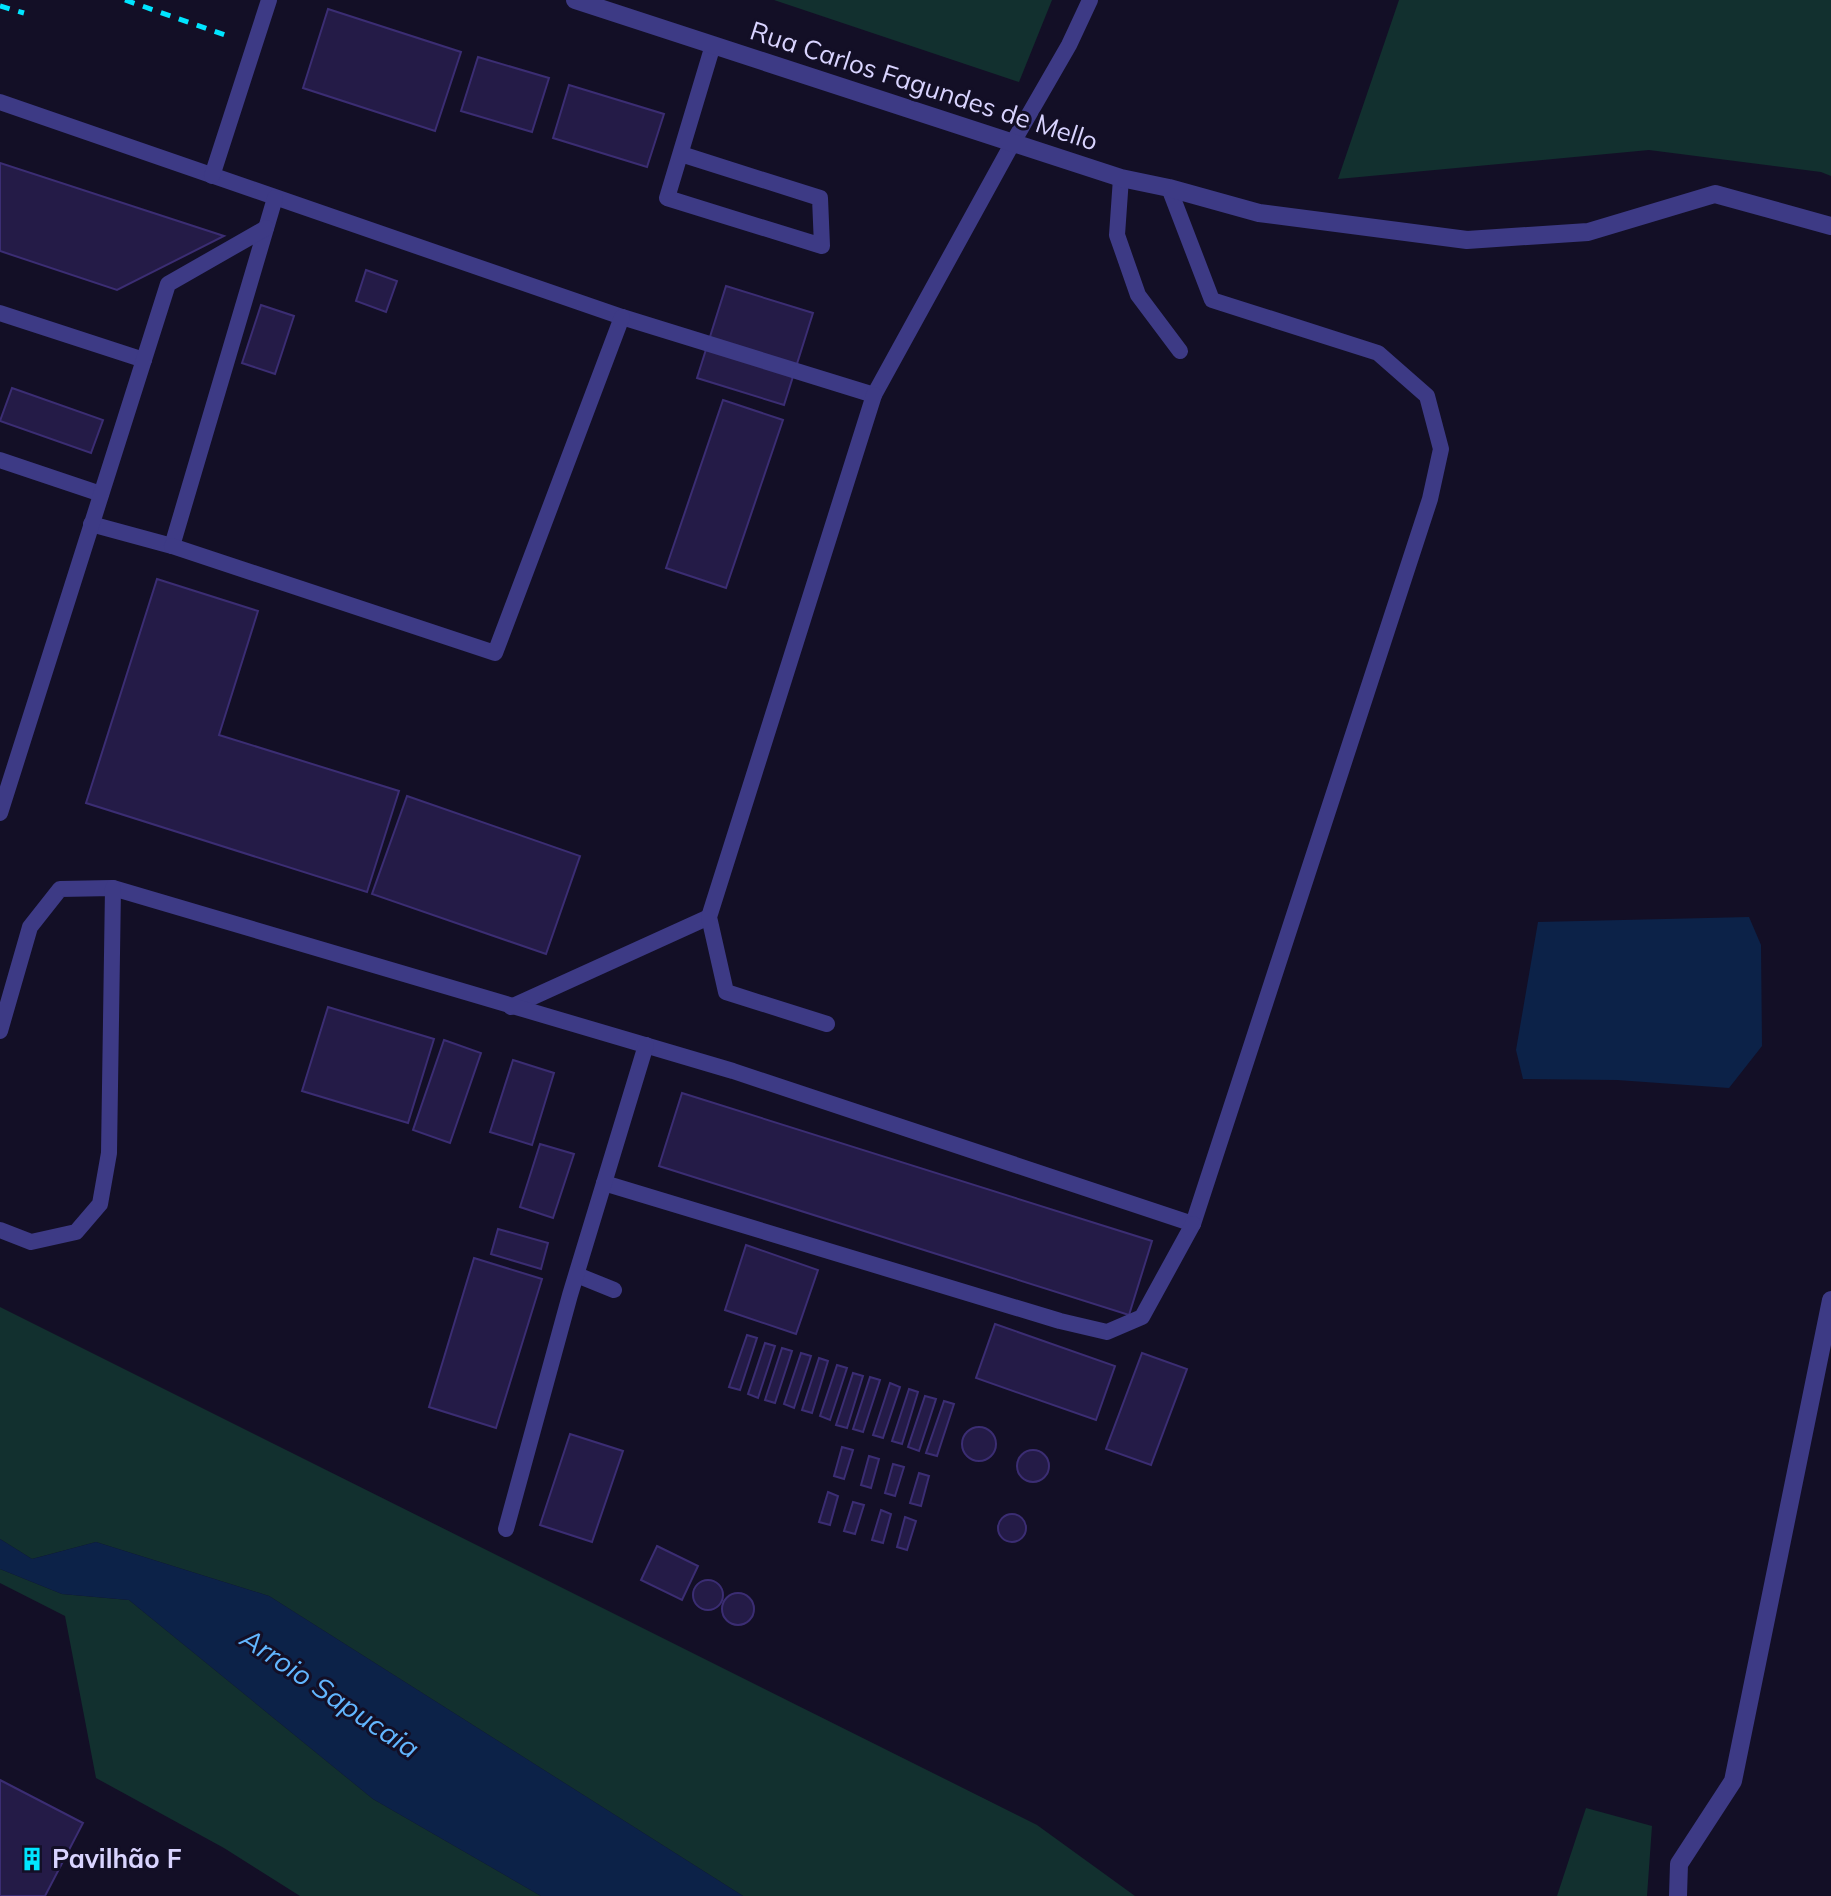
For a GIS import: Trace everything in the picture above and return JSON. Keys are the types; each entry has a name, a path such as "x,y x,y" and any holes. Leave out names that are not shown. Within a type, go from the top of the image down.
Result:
{"street":[{"name":"Rua Carlos Fagundes de Mello","path":"575,0 1121,178 1169,188 1259,213 1467,240 1588,232 1715,194 1831,226"},
{"path":"1678,1896 1679,1864 1733,1781 1831,1300"}],"lane":[{"path":"212,176 269,0"},
{"path":"827,1024 726,992 709,917 874,395 1069,45 1090,0"},
{"path":"681,154 820,198 822,246 667,198 713,45"},
{"path":"0,102 622,317 874,395"},
{"path":"1121,178 1117,235 1139,295 1180,351"},
{"path":"604,1183 1060,1321 1107,1332 1142,1317 1193,1224 1426,512 1441,449 1427,396 1378,353 1212,300 1169,188"},
{"path":"172,546 275,198"},
{"path":"0,813 168,284 266,228"},
{"path":"0,313 144,360"},
{"path":"91,524 172,546 495,653 622,317"},
{"path":"0,460 101,494"},
{"path":"0,1031 30,927 37,917 60,889 113,888 733,1071 1193,1224"},
{"path":"0,1230 31,1242 76,1232 100,1204 109,1153 113,888"},
{"path":"511,1007 709,917"},
{"path":"506,1529 577,1275 646,1045"},
{"path":"577,1275 614,1290"}],"green space":[{"path":"774,0 1052,0 1019,82"},
{"path":"1399,0 1831,0 1831,176 1821,172 1649,150 1338,179"},
{"path":"0,1307 1037,1825 1135,1896 743,1896 269,1596 96,1542 32,1559 0,1539"},
{"path":"0,1569 62,1594 129,1600 373,1799 541,1896 300,1896 224,1848 96,1778 65,1616 0,1583"},
{"path":"1586,1808 1652,1826 1647,1896 1557,1896"}],"water":[{"path":"1749,917 1761,945 1762,1046 1729,1088 1617,1080 1523,1079 1516,1050 1538,922"},
{"name":"Arroio Sapucaia","path":"0,1539 32,1559 96,1542 269,1596 743,1896 541,1896 373,1799 129,1600 62,1594 0,1569"}],"building":[{"path":"328,9 461,52 435,131 303,88"},
{"path":"478,57 549,78 532,132 461,111"},
{"path":"569,85 664,114 647,167 553,138"},
{"path":"0,163 224,236 117,290 0,251"},
{"path":"366,270 397,281 386,312 356,301"},
{"path":"726,286 813,313 784,405 697,378"},
{"path":"261,305 294,316 275,374 242,363"},
{"path":"12,388 103,420 91,453 0,421"},
{"path":"723,400 783,420 726,588 666,568"},
{"path":"157,579 258,611 219,735 399,791 367,892 86,803"},
{"path":"407,796 580,856 546,954 372,894"},
{"path":"328,1007 434,1039 408,1123 302,1091"},
{"path":"444,1040 481,1053 450,1143 413,1130"},
{"path":"513,1060 554,1073 532,1145 490,1132"},
{"path":"682,1093 1152,1241 1129,1315 659,1166"},
{"path":"540,1144 574,1154 553,1218 520,1207"},
{"path":"498,1229 548,1243 541,1269 491,1254"},
{"path":"746,1245 818,1270 796,1334 725,1310"},
{"path":"474,1258 542,1279 496,1428 429,1407"},
{"path":"995,1324 1115,1366 1096,1420 976,1378"},
{"path":"747,1335 757,1338 740,1390 729,1387"},
{"path":"765,1343 775,1346 758,1398 748,1394"},
{"path":"782,1348 792,1351 775,1403 765,1400"},
{"path":"801,1353 811,1356 794,1408 784,1404"},
{"path":"1142,1353 1187,1369 1151,1465 1106,1449"},
{"path":"819,1358 828,1361 812,1413 802,1410"},
{"path":"837,1365 847,1368 830,1420 820,1416"},
{"path":"853,1373 863,1376 847,1428 836,1425"},
{"path":"870,1377 880,1380 863,1432 853,1429"},
{"path":"890,1383 900,1387 883,1438 873,1435"},
{"path":"909,1389 918,1392 902,1444 892,1441"},
{"path":"925,1396 936,1399 919,1451 908,1447"},
{"path":"944,1401 954,1404 937,1456 926,1453"},
{"path":"979,1427 991,1432 996,1444 991,1456 979,1461 967,1456 962,1444 967,1432"},
{"path":"570,1434 623,1451 592,1542 540,1525"},
{"path":"842,1447 853,1450 844,1479 834,1476"},
{"path":"1033,1450 1044,1455 1049,1466 1044,1477 1033,1482 1022,1477 1017,1466 1022,1455"},
{"path":"869,1456 879,1459 871,1488 861,1485"},
{"path":"893,1464 904,1467 895,1496 885,1493"},
{"path":"919,1473 929,1476 921,1506 910,1503"},
{"path":"828,1492 838,1496 830,1525 819,1522"},
{"path":"853,1502 864,1505 855,1534 844,1531"},
{"path":"881,1510 891,1514 883,1543 872,1540"},
{"path":"1012,1514 1022,1518 1026,1528 1022,1538 1012,1542 1002,1538 998,1528 1002,1518"},
{"path":"905,1517 916,1521 907,1550 897,1547"},
{"path":"657,1546 698,1566 682,1600 641,1580"},
{"path":"708,1580 714,1581 722,1589 722,1601 714,1609 708,1610 702,1609 694,1601 693,1595 694,1589 702,1581"},
{"path":"738,1593 749,1598 754,1609 749,1620 738,1625 727,1620 722,1609 727,1598"},
{"name":"Pavilhão F","path":"0,1780 83,1823 45,1896 0,1896"}],"railway":[{"path":"125,0 231,37"},
{"path":"0,6 24,13"}],"place":[{"name":"Pavilhão F","path":"32,1859"}]}
